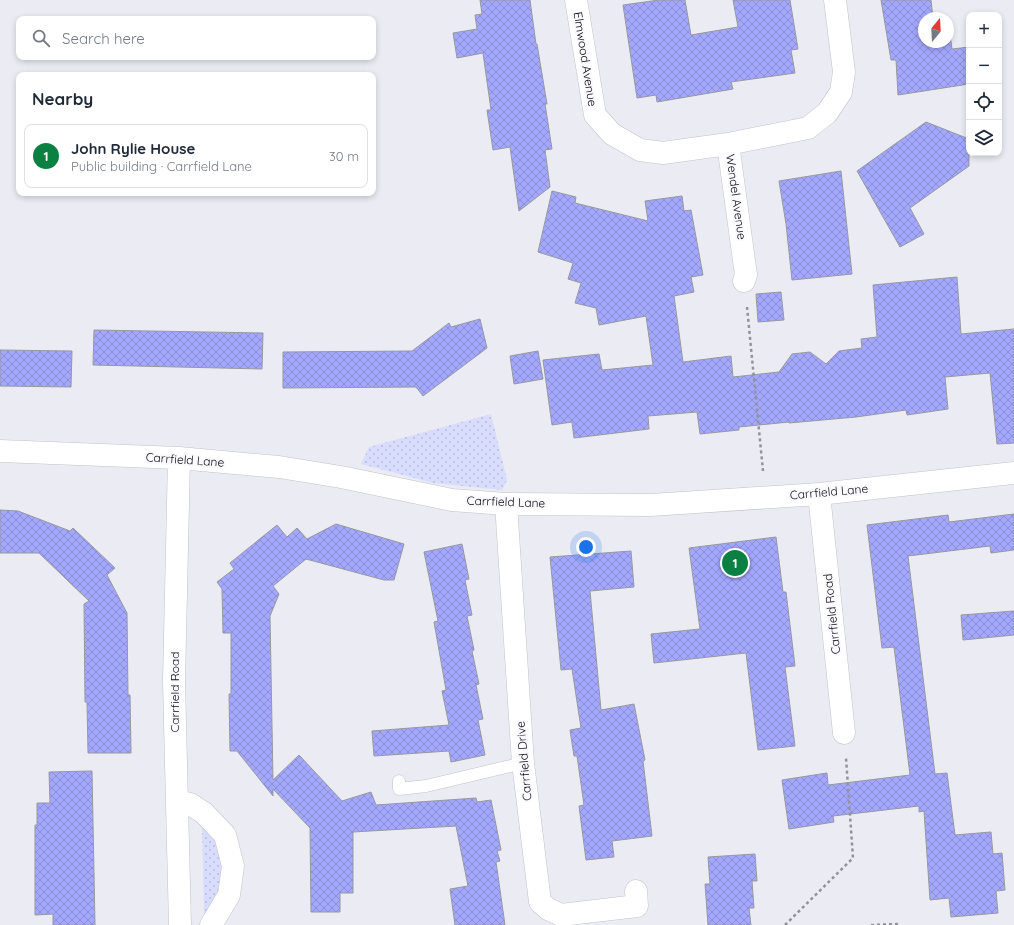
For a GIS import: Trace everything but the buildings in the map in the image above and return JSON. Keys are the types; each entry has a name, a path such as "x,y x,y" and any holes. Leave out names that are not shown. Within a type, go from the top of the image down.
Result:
{"street":[{"name":"Elmwood Avenue","path":"576,0 594,115 612,134 640,150 663,153 728,144"},
{"name":"Wendel Avenue","path":"744,281 746,275 728,144 808,128 827,113 841,92 844,72 835,0"},
{"name":"Carrfield Lane","path":"0,451 179,458 279,467 341,477 452,500 506,504 651,505 819,494 1014,473"},
{"name":"Carrfield Road","path":"179,458 174,682 180,925"},
{"name":"Carrfield Road","path":"819,494 844,733"},
{"name":"Carrfield Drive","path":"506,504 523,763 540,902 548,909 561,915 637,906 636,892"},
{"path":"177,801 190,804 204,813 225,835 233,866 230,895 211,925"}],"lane":[{"path":"399,781 399,789 426,786 523,763"}],"path":[{"path":"744,281 765,498"},
{"path":"785,925 853,858 844,733"},
{"path":"871,925 900,925"}],"shaded area":[{"path":"491,414 507,480 502,490 433,483 361,464 369,447"},
{"path":"202,823 217,839 221,851 222,861 221,880 215,899 204,915"}],"place":[{"name":"John Rylie House","path":"735,563"}]}
